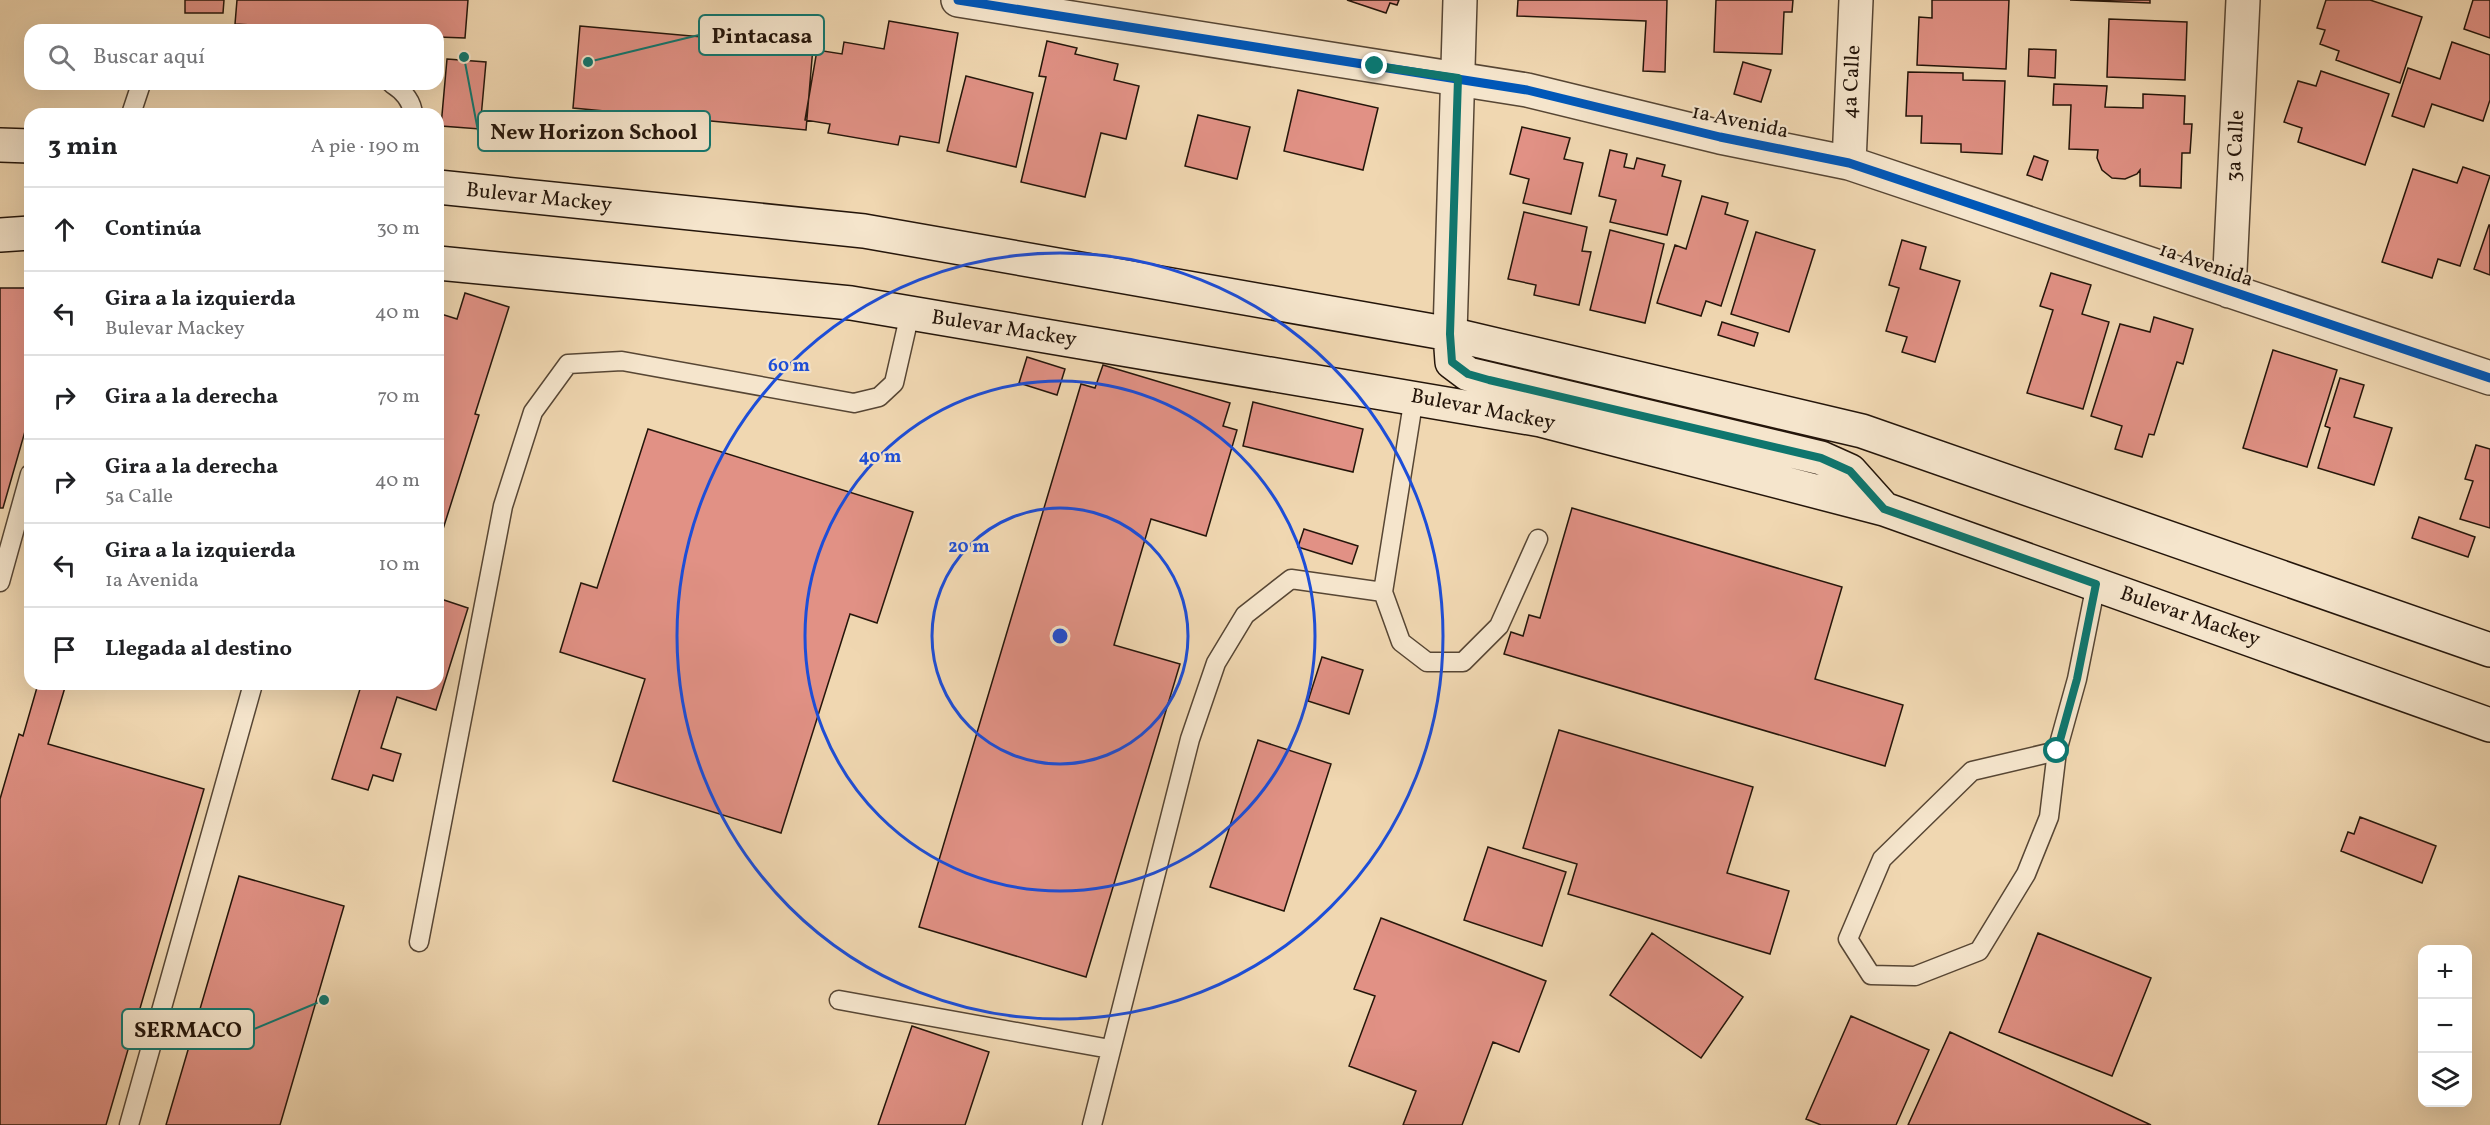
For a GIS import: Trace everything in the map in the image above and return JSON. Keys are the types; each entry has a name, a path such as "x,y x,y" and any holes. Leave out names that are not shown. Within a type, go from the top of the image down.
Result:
{"main road":[{"name":"1a Avenida","path":"958,0 1059,7 1527,90 1720,137 1849,163 2490,378"},
{"path":"1460,0 1450,334 1452,362 1468,374 1821,458 1850,471 1884,509"},
{"name":"4a Calle","path":"1849,163 1856,0"},
{"name":"3a Calle","path":"2229,291 2243,0"},
{"path":"0,145 24,146"},
{"name":"Bulevar Mackey","path":"444,188 864,231 1450,334 1862,431 2490,650"},
{"path":"0,235 24,233"},
{"name":"Bulevar Mackey","path":"444,264 851,303 1541,420 1884,509 2490,724"}],"lane":[{"path":"134,108 139,90"},
{"path":"398,90 413,105 413,108"},
{"path":"419,942 503,506 533,411 568,364 622,361 854,403 879,397 894,383 910,313"},
{"path":"1414,397 1383,592 1401,642 1427,662 1463,662 1499,626 1538,538"},
{"path":"0,582 24,496"},
{"path":"1092,1125 1190,738 1216,663 1245,615 1291,579 1383,592"},
{"path":"2057,751 1972,771 1882,859 1848,939 1870,975 1915,976 1979,951 2026,873 2049,817 2057,751 2077,679 2096,584"},
{"path":"129,1125 251,690"},
{"path":"839,1000 1110,1049"}],"building":[{"path":"185,0 224,0 223,13 185,13"},
{"path":"237,0 468,0 465,38 444,37 444,24 235,24"},
{"path":"1347,0 1399,0 1397,5 1390,3 1386,13"},
{"path":"1518,0 1667,0 1665,72 1643,71 1646,21 1517,16"},
{"path":"1716,0 1793,0 1792,12 1784,12 1782,54 1714,52"},
{"path":"1932,0 2009,0 2006,69 1917,65 1919,17 1932,18"},
{"path":"2070,0 2150,0 2150,3"},
{"path":"2326,0 2370,0 2422,17 2400,83 2336,60 2339,51 2320,44 2325,30 2317,28"},
{"path":"2473,0 2490,0 2490,38 2464,29"},
{"path":"2109,19 2187,22 2185,80 2107,77"},
{"path":"889,21 958,33 939,143 900,136 898,145 828,133 830,124 805,120 817,50 842,54 844,42 884,49"},
{"path":"580,26 813,47 806,130 573,108"},
{"path":"1047,41 1077,48 1075,54 1118,64 1114,80 1139,86 1126,139 1101,133 1085,197 1021,182 1046,77 1039,76"},
{"path":"2452,42 2490,55 2490,100 2483,121 2432,104 2424,127 2392,116 2408,68 2440,79"},
{"path":"2029,49 2056,50 2055,78 2028,76"},
{"path":"447,59 486,62 480,129 444,126 443,108"},
{"path":"1743,62 1771,70 1761,102 1734,94"},
{"path":"2321,71 2389,94 2365,165 2298,142 2302,128 2284,122 2298,81 2316,86"},
{"path":"1908,72 1963,73 1963,80 2005,81 2002,154 1961,152 1961,144 1921,143 1922,116 1906,116"},
{"path":"966,76 1033,93 1016,167 947,151"},
{"path":"2054,84 2107,86 2105,107 2143,108 2143,94 2185,96 2184,124 2192,124 2190,153 2182,153 2181,188 2140,186 2140,170 2137,174 2125,179 2112,178 2102,170 2097,158 2098,150 2069,149 2071,105 2053,105"},
{"path":"1298,90 1378,108 1363,170 1284,151"},
{"path":"1198,115 1250,127 1237,179 1185,166"},
{"path":"1522,127 1570,138 1564,159 1583,163 1571,214 1523,203 1529,179 1510,174"},
{"path":"1610,150 1627,154 1624,167 1634,169 1637,158 1665,165 1662,176 1681,181 1667,235 1610,222 1616,200 1599,196"},
{"path":"2034,156 2048,161 2042,180 2027,175"},
{"path":"2463,167 2490,176 2460,266 2438,259 2432,278 2382,262 2413,169 2457,183"},
{"path":"1702,196 1728,203 1725,214 1748,221 1721,306 1706,301 1701,316 1657,303 1675,245 1686,249"},
{"path":"1524,212 1587,227 1582,251 1591,252 1579,305 1534,295 1536,285 1508,279"},
{"path":"2490,225 2490,275 2474,269"},
{"path":"1610,230 1664,244 1645,323 1590,310"},
{"path":"1756,232 1815,250 1789,332 1731,314"},
{"path":"1902,240 1926,247 1920,269 1960,281 1935,362 1902,352 1907,337 1886,331 1899,288 1889,285"},
{"path":"2051,273 2091,285 2082,314 2109,322 2083,409 2027,393 2053,310 2040,306"},
{"path":"0,288 24,288 24,435 3,508 0,508"},
{"path":"465,293 509,307 475,414 479,415 444,526 444,315 457,319"},
{"path":"2154,317 2193,329 2183,364 2177,362 2154,435 2149,434 2142,457 2115,449 2122,426 2091,416 2120,324 2150,332"},
{"path":"1722,322 1758,333 1754,346 1718,335"},
{"path":"2273,350 2337,370 2307,467 2243,448"},
{"path":"1027,357 1065,369 1057,395 1019,383"},
{"path":"1103,365 1230,403 1223,426 1237,430 1206,536 1151,519 1114,645 1180,664 1086,977 919,927 1081,384 1095,388"},
{"path":"2340,378 2364,385 2354,417 2392,428 2374,485 2318,468 2330,428 2325,426"},
{"path":"1253,402 1363,429 1353,472 1243,446"},
{"path":"648,429 913,512 877,623 850,614 781,833 613,781 645,679 560,652 581,583 597,588"},
{"path":"2476,445 2490,449 2490,528 2460,519 2473,481 2465,479"},
{"path":"1572,508 1842,587 1815,679 1903,705 1885,766 1504,654 1511,632 1523,636 1529,615 1540,618"},
{"path":"2419,517 2475,537 2468,557 2412,538"},
{"path":"1304,529 1358,546 1352,564 1298,547"},
{"path":"444,600 468,608 444,684"},
{"path":"1322,657 1363,670 1349,714 1308,701"},
{"path":"36,690 64,690 48,744 204,789 106,1125 0,1125 0,799 19,734 23,736"},
{"path":"360,690 442,690 436,710 397,697 381,748 401,754 393,781 373,775 368,790 332,779"},
{"path":"1559,730 1753,787 1727,873 1789,891 1770,954 1568,894 1577,864 1523,848"},
{"path":"1258,740 1331,764 1284,911 1210,887"},
{"path":"2360,817 2436,846 2422,883 2341,851 2348,832 2354,834"},
{"path":"1488,847 1566,872 1542,946 1464,920"},
{"path":"239,876 344,906 280,1125 166,1125"},
{"path":"1381,918 1546,981 1519,1052 1493,1042 1462,1125 1403,1125 1416,1091 1349,1066 1375,996 1354,989"},
{"path":"1652,933 1743,997 1701,1058 1610,995"},
{"path":"2038,933 2151,978 2112,1076 1999,1032"},
{"path":"1851,1016 1929,1050 1896,1125 1821,1125 1806,1119"},
{"path":"912,1026 989,1052 965,1125 878,1125"},
{"path":"1950,1032 2151,1125 1908,1125"}],"cycle path":[{"path":"958,0 1527,90 1720,137 1849,163 2490,378"}],"place":[{"name":"New Horizon School","path":"464,57"},
{"name":"Pintacasa","path":"588,62"},
{"name":"SERMACO","path":"324,1000"}],"route":[{"path":"1375,66 1458,78 1450,334 1452,362 1468,374 1489,380 1821,458 1850,471 1884,509 2096,584 2077,679 2057,751"}]}
